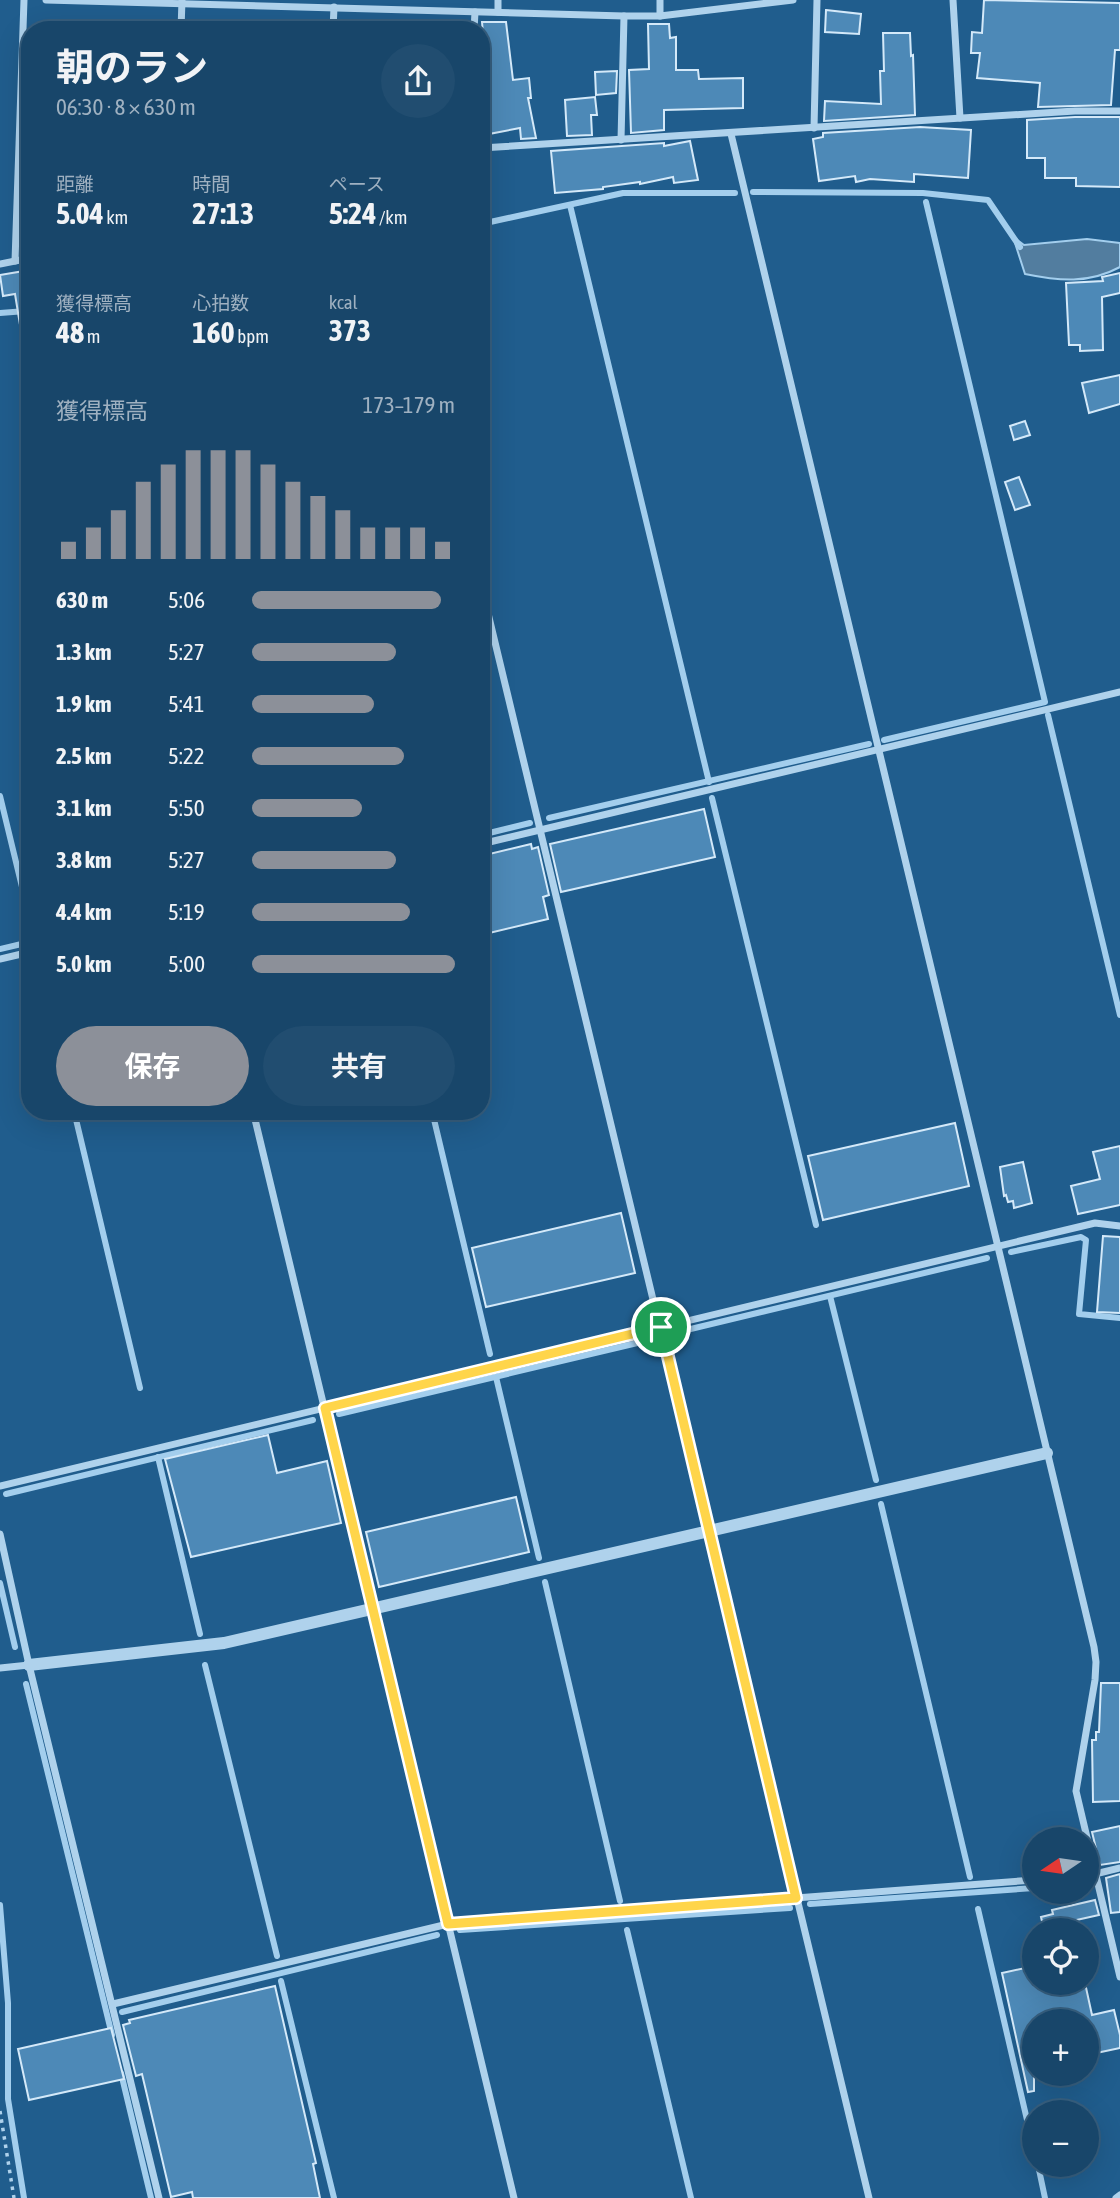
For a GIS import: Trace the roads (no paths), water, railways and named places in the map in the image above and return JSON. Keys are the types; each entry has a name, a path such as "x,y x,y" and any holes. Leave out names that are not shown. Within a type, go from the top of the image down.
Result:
{"street":[{"path":"23,21 24,0"},
{"path":"46,0 338,5 624,16 660,16 793,0"},
{"path":"498,0 498,12"},
{"path":"660,0 660,16"},
{"path":"814,128 817,0"},
{"path":"953,0 960,118"},
{"path":"181,21 182,2"},
{"path":"474,21 475,12"},
{"path":"621,140 624,16"},
{"path":"15,261 21,87"},
{"path":"490,147 1075,111 1120,111"},
{"path":"731,134 1096,1662 1076,1791 1082,1827"},
{"path":"0,264 21,260"},
{"path":"490,621 869,2198"},
{"path":"490,842 1120,692"},
{"path":"0,959 21,954"},
{"path":"255,1120 514,2198"},
{"path":"0,1486 1096,1223 1120,1226"},
{"path":"0,1668 224,1643 1047,1453"},
{"path":"0,1534 29,1665 159,2198"},
{"path":"1099,1873 1120,1868"},
{"path":"113,2004 448,1924 1022,1881"},
{"path":"1099,1903 1120,1978"}],"water":[{"path":"1016,239 1024,245 1087,239 1120,243 1120,267 1097,276 1074,280 1025,274"}],"waterway":[{"path":"753,192 923,193 988,200 1020,247"},
{"path":"490,222 623,193 735,193"},
{"path":"884,740 1045,702 926,202"},
{"path":"570,205 709,782"},
{"path":"0,313 21,311"},
{"path":"1048,715 1120,1015"},
{"path":"549,818 869,744"},
{"path":"0,796 21,883"},
{"path":"712,798 816,1225"},
{"path":"490,833 530,823"},
{"path":"0,949 21,944"},
{"path":"76,1120 140,1388"},
{"path":"434,1120 490,1354"},
{"path":"1011,1252 1081,1237 1086,1240 1079,1314 1120,1318"},
{"path":"674,1333 987,1258"},
{"path":"830,1296 876,1480"},
{"path":"339,1414 650,1340"},
{"path":"496,1377 539,1558"},
{"path":"6,1494 313,1420"},
{"path":"158,1457 200,1634"},
{"path":"881,1504 970,1877"},
{"path":"545,1582 620,1901"},
{"path":"0,1583 15,1647"},
{"path":"205,1665 277,1956"},
{"path":"26,1684 112,2035"},
{"path":"810,1904 1022,1889"},
{"path":"0,1905 8,2003 8,2099 24,2198"},
{"path":"460,1930 790,1908"},
{"path":"978,1909 1022,2100"},
{"path":"627,1930 691,2198"},
{"path":"122,2012 437,1935"},
{"path":"281,1981 334,2198"},
{"path":"121,2073 151,2198"},
{"path":"1041,2177 1045,2198"}]}
